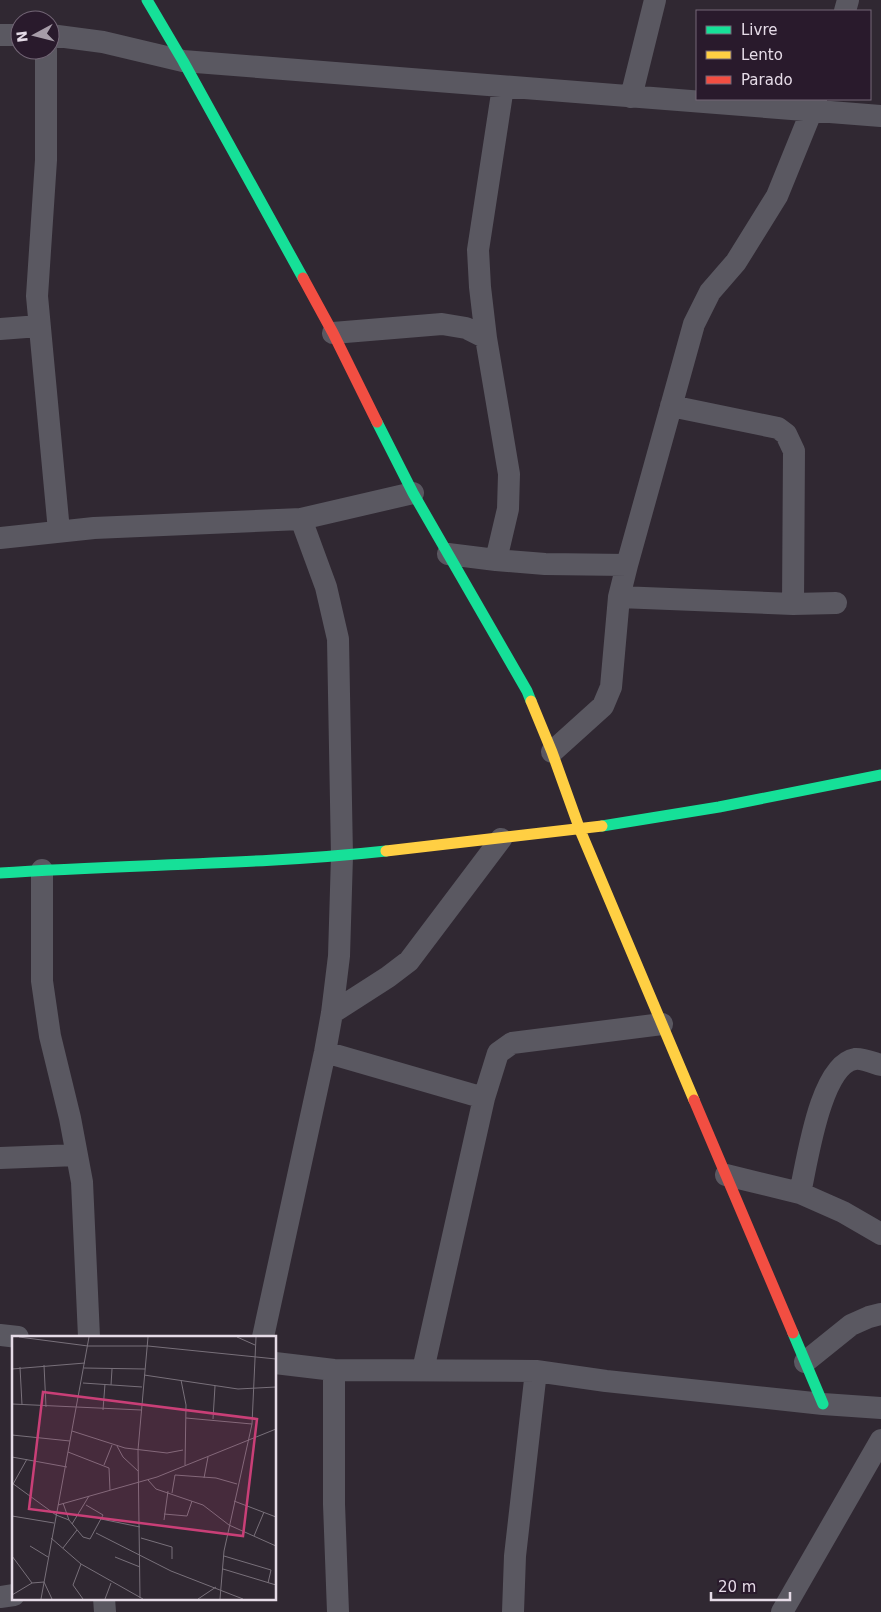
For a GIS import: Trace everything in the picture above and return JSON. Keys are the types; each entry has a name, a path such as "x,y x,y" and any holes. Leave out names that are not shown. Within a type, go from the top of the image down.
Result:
{"street":[{"path":"147,0 183,61 333,333 413,493 527,691 552,752 580,830 823,1404"},
{"path":"631,97 655,0"},
{"path":"60,36 103,42 183,61 631,97 696,100"},
{"path":"46,60 46,160 36,296 59,531"},
{"path":"496,560 508,509 509,474 486,338 478,250 503,87"},
{"path":"700,100 815,105 881,116"},
{"path":"552,752 603,706 611,687 620,597 626,565 694,324 710,292 736,262 777,196 815,105"},
{"path":"333,333 442,324 466,328 486,338"},
{"path":"0,329 39,326"},
{"path":"671,406 778,428 786,434 794,451 793,604"},
{"path":"0,538 94,528 301,519 413,493"},
{"path":"262,1336 325,1052 339,956 342,856 338,639 326,586 301,519"},
{"path":"448,554 545,564 626,565"},
{"path":"620,597 793,604 836,603"},
{"path":"0,873 218,864 342,856 501,839 580,830 719,807 881,775"},
{"path":"332,1013 388,977 409,961 501,839"},
{"path":"42,870 42,981 50,1036 70,1118 82,1182 89,1336"},
{"path":"422,1370 484,1098 498,1053 512,1043 662,1024"},
{"path":"325,1052 484,1098"},
{"path":"800,1193 817,1115 831,1079 840,1066 856,1059 881,1065"},
{"path":"0,1158 78,1156"},
{"path":"726,1175 800,1193 843,1212 881,1234"},
{"path":"805,1362 851,1324 881,1314"},
{"path":"276,1363 334,1370 536,1371 606,1381 823,1404 881,1408"},
{"path":"334,1370 334,1504 338,1612"},
{"path":"513,1612 515,1556 536,1371"},
{"path":"782,1612 881,1440"}],"traffic: fast":[{"path":"147,0 183,61 303,278"},
{"path":"377,422 413,493 531,701"},
{"path":"602,826 719,807 881,775"},
{"path":"0,873 242,862 386,851"},
{"path":"793,1333 823,1404"}],"traffic: slow":[{"path":"531,701 552,752 580,830 694,1100"},
{"path":"386,851 602,826"}],"traffic: jam":[{"path":"303,278 333,333 377,422"},
{"path":"694,1100 793,1333"}]}
